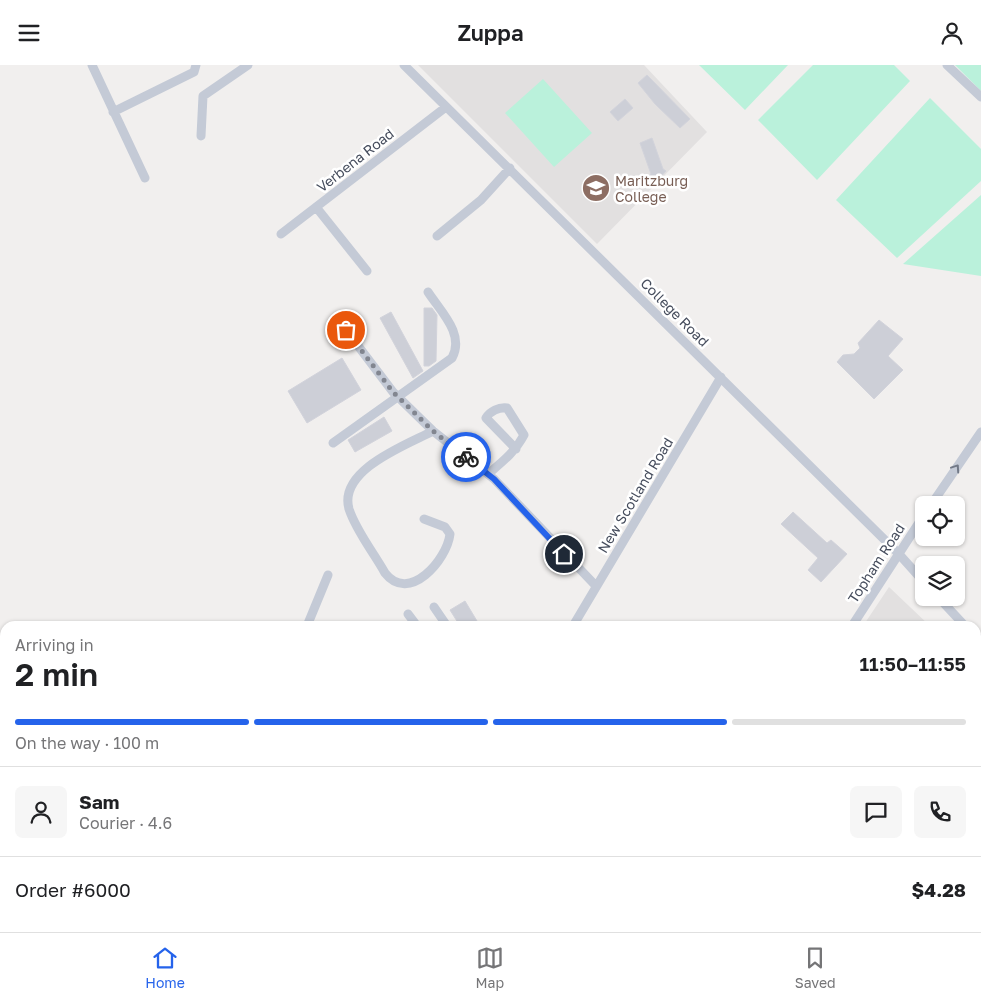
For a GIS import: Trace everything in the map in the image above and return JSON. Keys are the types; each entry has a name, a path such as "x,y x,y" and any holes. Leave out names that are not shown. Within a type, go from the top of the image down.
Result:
{"street":[{"path":"92,65 145,178"},
{"path":"113,112 194,71 196,65"},
{"path":"200,136 203,96 248,65"},
{"name":"College Road","path":"404,65 721,377 915,572"},
{"path":"947,65 981,97"},
{"name":"Verbena Road","path":"281,234 446,107"},
{"path":"438,236 481,200 510,168"},
{"path":"316,207 367,271"},
{"path":"333,443 448,363 457,347 455,333 428,292"},
{"path":"346,330 399,397 433,431 488,474 596,586"},
{"name":"New Scotland Road","path":"576,621 721,377"},
{"path":"488,474 516,449 524,435 507,408 500,408 490,413 486,418 516,449"},
{"path":"424,519 445,527 450,534 449,545 439,561 426,574 416,581 398,584 391,581 356,524 349,509 348,494 362,472 382,458 433,431"},
{"path":"937,496 981,431"},
{"name":"Topham Road","path":"855,621 915,528"},
{"path":"309,621 328,575"},
{"path":"946,606 960,621"},
{"path":"434,607 444,621"},
{"path":"408,614 413,621"}],"shaded area":[{"name":"Maritzburg College","path":"418,65 644,65 707,132 597,244"},
{"path":"889,587 925,621 866,621"}],"green space":[{"path":"699,65 788,65 745,110"},
{"path":"813,65 894,65 910,81 817,180 758,120"},
{"path":"955,65 981,65 981,91"},
{"path":"543,79 592,133 554,167 505,113"},
{"path":"930,98 981,149 981,181 897,258 836,200"},
{"path":"981,195 981,276 903,264"}],"building":[{"path":"647,75 690,119 680,128 655,104 638,83"},
{"path":"625,99 633,108 618,121 610,112"},
{"path":"652,138 663,169 666,171 656,182 649,176 651,174 640,143"},
{"path":"424,308 432,308 437,315 436,361 429,366 424,366"},
{"path":"391,312 423,371 413,378 380,318"},
{"path":"879,320 903,339 888,356 903,370 874,399 837,362 843,355 854,354 860,348 858,343"},
{"path":"342,358 361,390 307,423 288,391"},
{"path":"384,417 392,431 355,452 348,440"},
{"path":"793,512 827,543 831,540 847,554 821,582 808,570 818,558 781,524"},
{"path":"465,601 477,621 457,621 450,610"}],"way so far":[{"path":"346,330 393,392 433,431 466,457"}],"place":[{"name":"Maritzburg College","path":"596,188"}],"route":[{"path":"466,457 494,479 564,554"}]}
